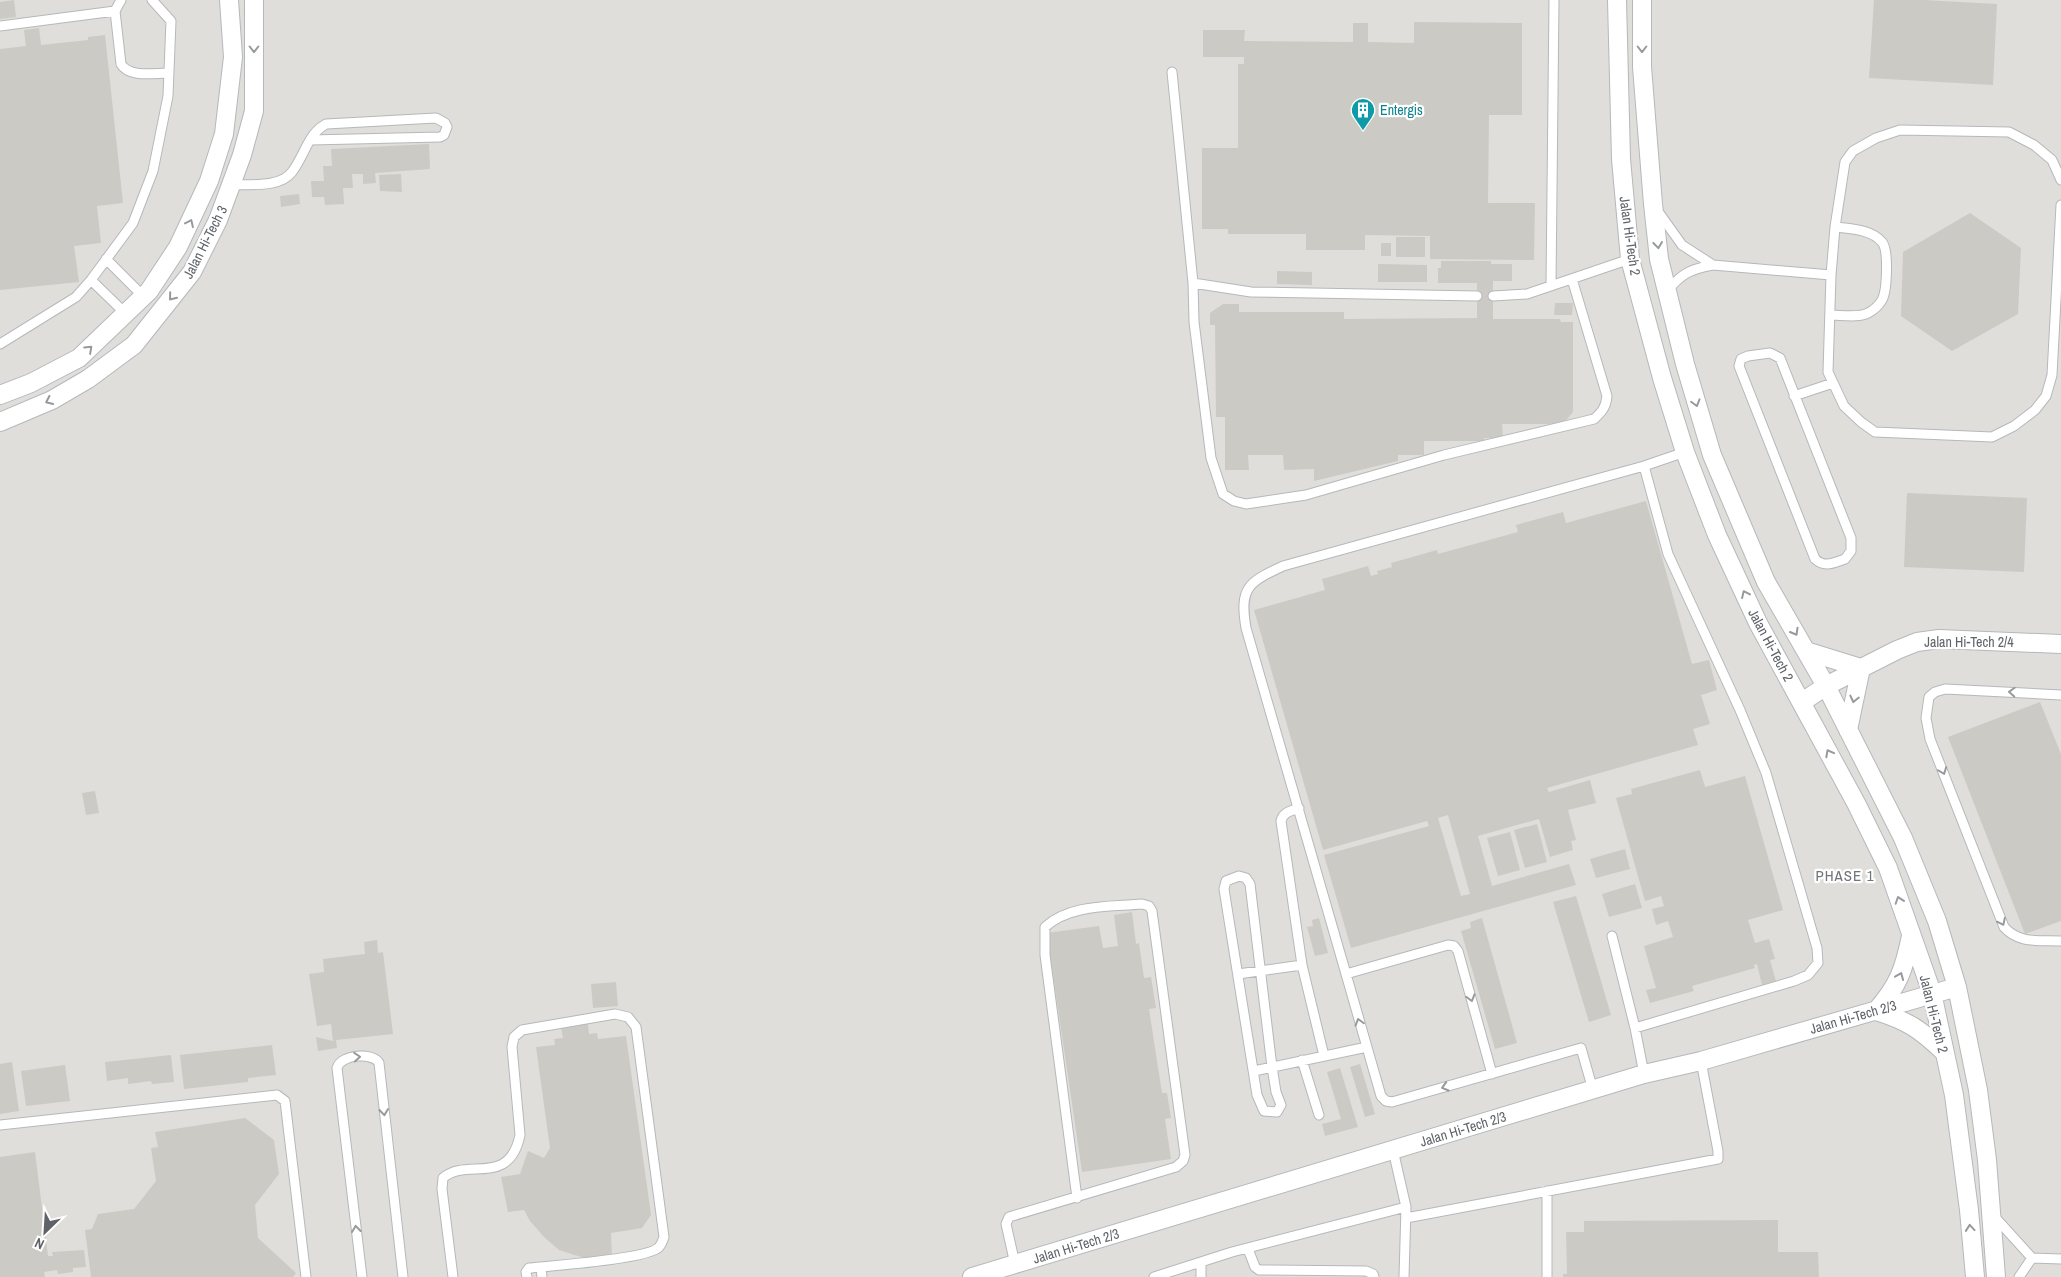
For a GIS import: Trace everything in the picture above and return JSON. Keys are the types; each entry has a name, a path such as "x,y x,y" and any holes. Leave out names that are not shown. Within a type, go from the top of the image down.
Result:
{"street":[{"name":"Jalan Hi-Tech 3","path":"0,396 31,383 79,358 143,296 178,247 209,181 224,134 233,57 229,0"},
{"name":"Jalan Hi-Tech 3","path":"0,422 52,400 88,379 134,345 192,272 218,220 242,155 254,111 254,0"},
{"name":"Jalan Hi-Tech 2","path":"1617,0 1621,159 1630,259 1662,378 1685,452 1717,535 1758,623 1856,803 1888,868 1932,993 1954,1095 1969,1210 1975,1277"},
{"name":"Jalan Hi-Tech 2","path":"1642,0 1642,66 1653,204 1660,259 1685,364 1712,455 1766,582 1826,686 1903,838 1937,921 1956,987 1978,1090 1996,1277"},
{"name":"Jalan Hi-Tech 2/4","path":"1802,702 1826,686 1897,650 1917,642 1931,640 2061,644"},
{"path":"1806,651 1862,668 1848,730"},
{"path":"1911,936 1899,980 1892,993 1876,1011 1909,1023 1922,1031 1944,1052"},
{"name":"Jalan Hi-Tech 2/3","path":"972,1277 1644,1074 1701,1061 1956,987"}],"lane":[{"path":"121,0 115,11 121,64 124,70 131,73 169,73"},
{"path":"0,344 76,297 91,280 133,223 153,171 168,96 171,21 152,0"},
{"path":"1551,286 1554,0"},
{"path":"0,26 115,11"},
{"path":"1172,72 1193,283 1194,322 1212,458 1223,494 1234,502 1246,504 1306,495 1444,455 1594,419 1606,406 1607,396 1572,279"},
{"path":"231,185 278,182 285,179 292,172 310,140 319,128 326,124 436,118 445,122 447,127 444,135 440,137 310,140"},
{"path":"2061,180 2052,160 2034,145 2009,132 1900,130 1876,138 1853,151 1846,162 1835,227 1831,275 1828,372 1844,406 1860,422 1875,432 1992,437 2014,426 2035,410 2046,396 2052,375 2059,278 2061,205"},
{"path":"1653,204 1682,245 1713,265"},
{"path":"1830,315 1867,314 1876,308 1883,298 1886,288 1886,249 1883,243 1863,231 1835,227"},
{"path":"106,259 143,296"},
{"path":"1493,296 1527,294 1630,259"},
{"path":"1667,291 1684,274 1696,268 1713,265 1831,275"},
{"path":"91,280 126,314"},
{"path":"1193,283 1251,292 1477,296"},
{"path":"1775,354 1780,358 1794,396 1851,538 1851,551 1845,559 1826,565 1815,559 1739,366 1740,359 1748,356 1775,354"},
{"path":"1794,396 1833,382"},
{"path":"1593,1090 1581,1048 1392,1102 1386,1102 1381,1096 1246,628 1243,609 1246,593 1255,579 1283,566 1644,466 1685,452"},
{"path":"1635,1028 1794,982 1808,975 1818,963 1817,948 1766,773 1740,710 1668,554 1644,466"},
{"path":"2061,695 1944,689 1929,697 1926,718 1930,739 2004,927 2011,935 2022,939 2061,941"},
{"path":"1299,808 1286,813 1282,816 1281,820 1302,965 1324,1056"},
{"path":"1239,876 1246,878 1250,884 1272,1067 1276,1092 1281,1106 1278,1112 1264,1111 1257,1095 1238,974 1224,888 1226,881 1239,876"},
{"path":"1015,1264 1006,1224 1009,1217 1077,1198 1176,1167 1183,1161 1185,1154 1152,911 1149,906 1142,904 1078,910 1055,917 1045,927 1045,955 1077,1198"},
{"path":"1612,936 1635,1028 1644,1074"},
{"path":"1346,974 1448,945 1454,946 1458,951 1492,1074"},
{"path":"1238,974 1302,965"},
{"path":"452,1277 442,1189 443,1178 448,1174 456,1172 501,1166 512,1156 518,1146 520,1135 512,1047 514,1037 522,1030 615,1014 628,1017 636,1027 664,1237 660,1247 651,1252 528,1268 526,1274"},
{"path":"1254,1071 1367,1047"},
{"path":"362,1277 337,1068 343,1058 371,1056 376,1058 379,1063 403,1277"},
{"path":"1302,1060 1319,1115"},
{"path":"1406,1218 1718,1159 1701,1061"},
{"path":"0,1125 277,1095 285,1101 306,1277"},
{"path":"1393,1150 1406,1207 1404,1277"},
{"path":"1547,1191 1547,1277"},
{"path":"1154,1277 1201,1262 1406,1207"},
{"path":"1991,1213 2032,1258 2061,1259"},
{"path":"1248,1249 1258,1270 1366,1272 1373,1274 1374,1277"},
{"path":"2019,1277 2032,1258"},
{"path":"1201,1262 1201,1277"},
{"path":"541,1267 542,1277"}],"shaded area":[{"path":"0,0 2061,0 2061,1277 0,1277"}],"building":[{"path":"14,0 16,17 0,19 0,2"},
{"path":"1874,0 1924,0 1997,4 1993,85 1869,78"},
{"name":"Entergis","path":"1414,22 1522,23 1522,115 1489,115 1488,203 1535,203 1534,260 1430,259 1430,236 1365,235 1365,250 1306,250 1306,234 1228,234 1228,229 1202,229 1202,148 1238,148 1238,64 1244,64 1244,57 1203,57 1203,30 1245,30 1244,41 1353,42 1353,23 1368,23 1368,42 1414,43"},
{"path":"39,28 41,45 88,40 88,37 105,35 123,203 97,206 101,243 74,246 79,282 0,290 0,49 26,46 24,30"},
{"path":"429,144 430,169 375,173 376,183 363,184 363,174 352,174 353,188 343,188 344,204 325,205 324,197 312,197 311,181 324,181 323,166 332,166 331,149"},
{"path":"401,174 402,192 380,191 379,175"},
{"path":"299,194 300,204 281,207 280,196"},
{"path":"1970,213 2021,248 2018,314 1952,351 1901,316 1903,252"},
{"path":"1396,237 1425,237 1425,257 1396,257"},
{"path":"1381,243 1391,243 1391,256 1381,256"},
{"path":"1441,261 1491,261 1491,264 1512,264 1512,281 1493,281 1493,319 1560,319 1561,322 1573,322 1573,412 1563,424 1502,424 1503,438 1484,438 1485,441 1424,441 1424,455 1398,455 1398,461 1314,481 1314,469 1284,470 1283,455 1248,455 1249,470 1225,470 1225,417 1216,417 1215,325 1210,325 1210,313 1223,304 1239,304 1239,312 1344,312 1344,319 1477,318 1477,283 1438,283 1438,268 1441,268"},
{"path":"1378,264 1427,265 1427,282 1378,282"},
{"path":"1277,271 1312,272 1312,285 1277,284"},
{"path":"1555,303 1573,303 1572,315 1554,315"},
{"path":"1907,493 2027,498 2024,572 1904,567"},
{"path":"1646,501 1692,664 1709,660 1717,690 1701,695 1710,724 1693,729 1698,745 1547,788 1549,792 1590,780 1596,803 1568,810 1576,840 1571,841 1573,850 1550,857 1539,819 1478,836 1492,886 1569,864 1576,885 1351,948 1324,855 1429,826 1427,821 1323,850 1254,610 1325,590 1322,579 1368,566 1371,576 1378,574 1377,571 1392,567 1391,563 1437,550 1438,554 1518,532 1516,525 1563,512 1566,523","holes":["1448,815 1470,894 1461,896 1438,818"]},
{"path":"2040,702 2061,754 2061,921 2025,934 1948,737"},
{"path":"1700,770 1705,787 1745,776 1783,910 1748,920 1755,943 1769,939 1775,959 1770,960 1776,981 1762,985 1757,964 1754,965 1755,968 1692,986 1694,991 1650,1003 1646,990 1656,988 1644,946 1673,937 1668,921 1656,925 1652,909 1664,906 1661,896 1645,901 1616,798 1632,794 1631,789"},
{"path":"95,791 99,813 86,815 82,793"},
{"path":"1537,824 1547,862 1525,868 1514,830"},
{"path":"1510,832 1520,870 1498,876 1487,838"},
{"path":"1625,849 1630,869 1596,878 1590,859"},
{"path":"1635,884 1642,908 1609,917 1602,894"},
{"path":"1576,896 1611,1015 1589,1022 1553,902"},
{"path":"1132,912 1136,944 1139,943 1144,978 1151,977 1156,1008 1149,1009 1162,1093 1167,1093 1171,1118 1165,1119 1171,1159 1082,1172 1047,933 1099,926 1103,948 1118,946 1114,915"},
{"path":"1319,918 1328,953 1315,956 1307,927 1313,926 1312,920"},
{"path":"1482,918 1517,1043 1495,1049 1461,931 1471,928 1470,922"},
{"path":"377,940 378,953 383,952 393,1034 336,1040 337,1048 318,1051 316,1037 333,1041 331,1024 317,1026 309,974 324,972 323,959 365,954 364,942"},
{"path":"616,982 618,1006 593,1008 591,984"},
{"path":"588,1024 589,1034 597,1033 598,1039 626,1036 651,1215 642,1228 611,1233 612,1257 599,1258 581,1257 559,1250 530,1221 524,1210 508,1212 501,1177 520,1174 528,1151 544,1158 550,1148 536,1047 555,1045 554,1039 563,1038 561,1028"},
{"path":"272,1045 276,1075 248,1078 248,1082 184,1089 180,1055"},
{"path":"171,1055 174,1082 152,1084 151,1081 128,1084 128,1078 107,1081 105,1062"},
{"path":"12,1062 19,1111 0,1114 0,1064"},
{"path":"1360,1064 1375,1114 1365,1117 1350,1067"},
{"path":"65,1065 70,1101 26,1106 21,1071"},
{"path":"1340,1068 1358,1127 1325,1136 1322,1124 1341,1119 1327,1072"},
{"path":"245,1118 274,1140 279,1174 255,1205 258,1238 296,1273 293,1277 91,1277 85,1230 92,1229 98,1214 134,1209 156,1181 151,1148 158,1147 155,1132"},
{"path":"35,1152 48,1256 53,1256 52,1252 84,1250 86,1267 73,1268 73,1272 58,1274 57,1270 44,1272 45,1277 0,1277 0,1157"},
{"path":"1778,1220 1778,1252 1818,1252 1819,1277 1563,1277 1563,1274 1567,1274 1566,1232 1584,1232 1584,1221"}],"place":[{"name":"Entergis","path":"1363,131"}],"district":[{"name":"PHASE 1","path":"1845,875"}]}
